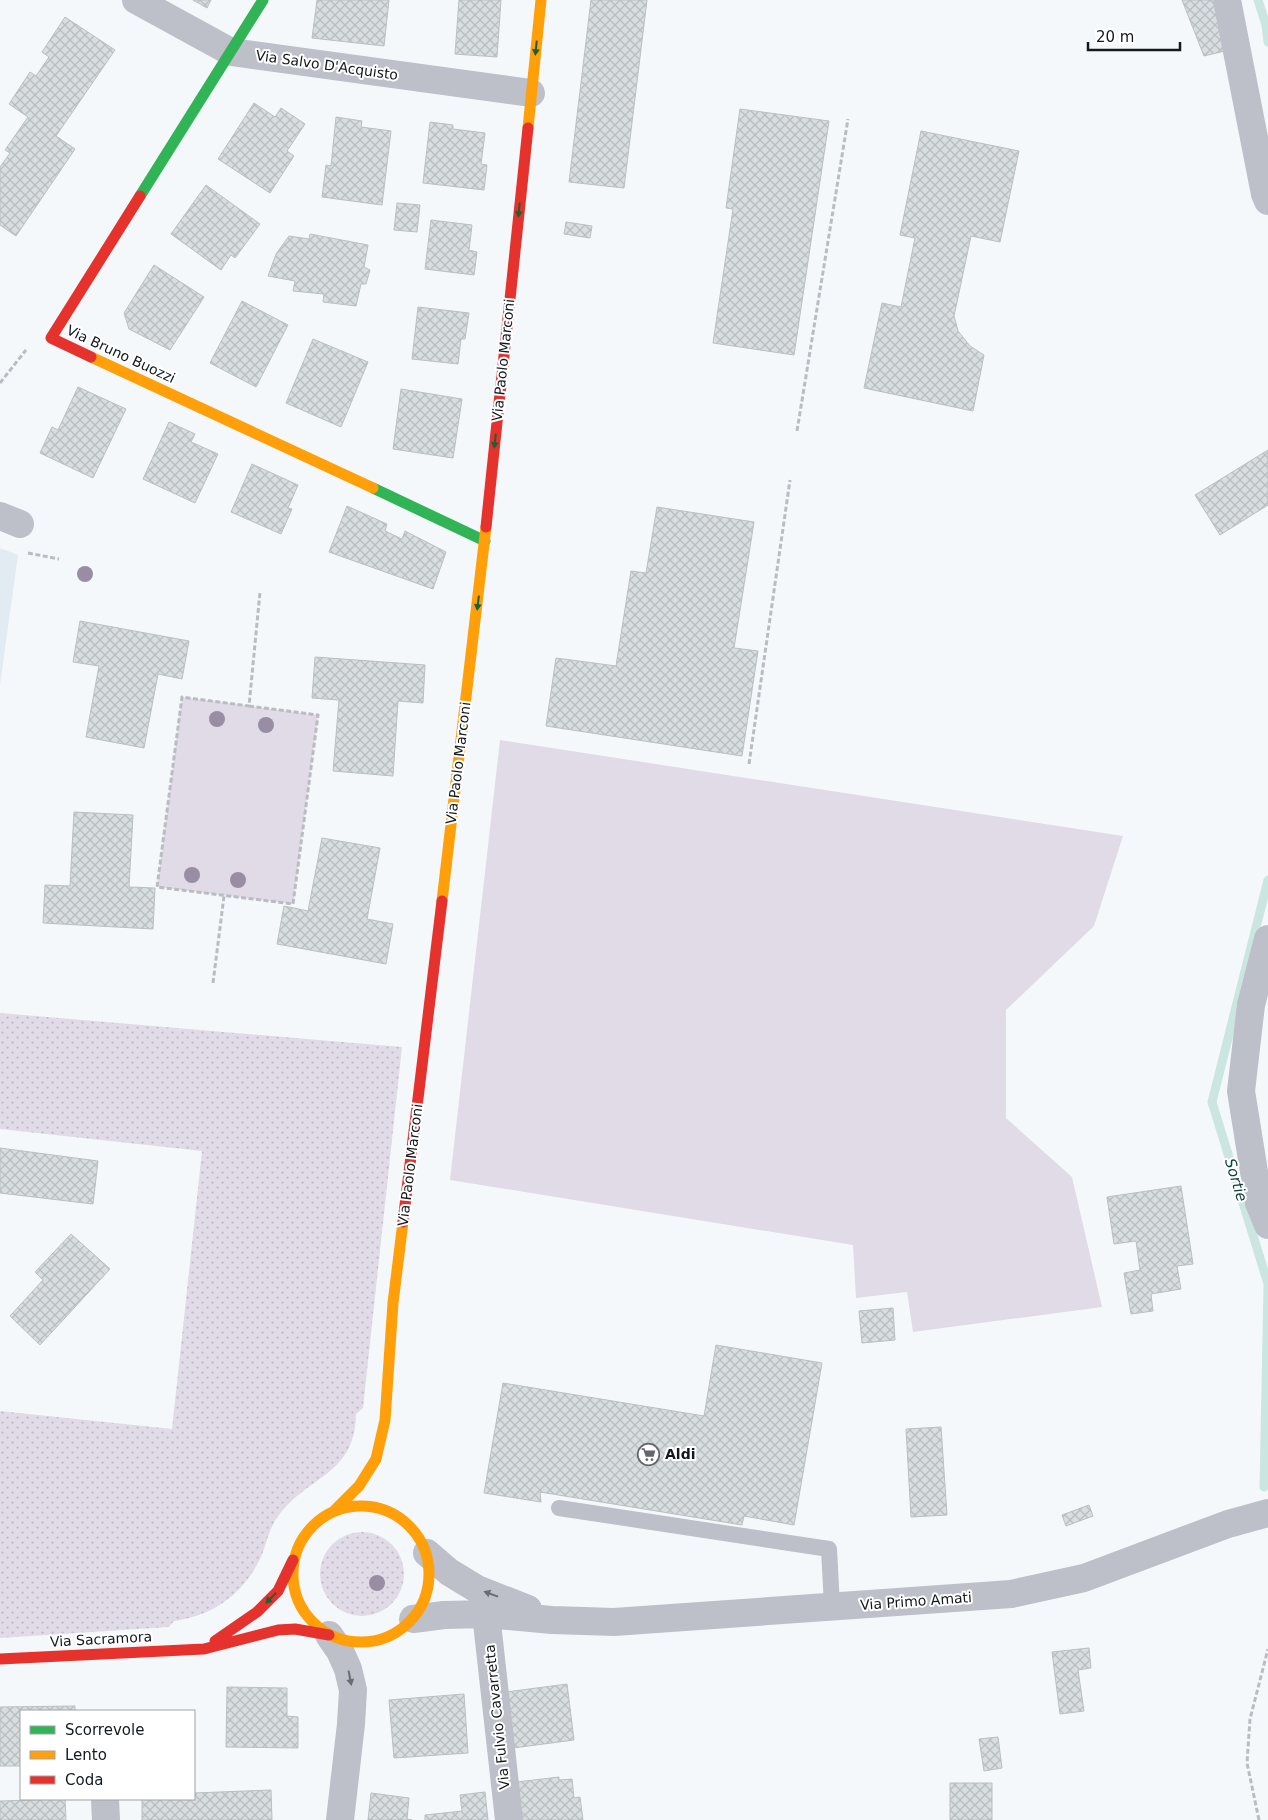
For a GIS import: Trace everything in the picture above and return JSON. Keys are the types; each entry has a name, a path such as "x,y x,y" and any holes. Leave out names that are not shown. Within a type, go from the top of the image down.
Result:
{"street":[{"name":"Via Salvo D'Acquisto","path":"136,0 231,52 531,93"},
{"name":"Via Bruno Buozzi","path":"264,0 51,338 485,541"},
{"name":"Via Paolo Marconi","path":"335,1510 359,1486 376,1460 385,1420 393,1303 485,541 541,0"},
{"path":"1227,0 1265,194 1268,200"},
{"path":"1268,939 1250,1005 1241,1091 1259,1203 1268,1226"},
{"path":"204,1648 257,1612 278,1592 302,1539 317,1522 335,1510 358,1506 380,1508 400,1517 416,1532 427,1553 430,1576 426,1599 414,1619 396,1634 374,1642 350,1643 329,1636"},
{"name":"Via Primo Amati","path":"414,1619 444,1615 486,1614 552,1620 614,1622 1011,1594 1084,1578 1228,1524 1268,1513"},
{"name":"Via Primo Amati","path":"427,1553 449,1572 477,1589 513,1602 552,1620"},
{"path":"295,1557 292,1582 299,1603 311,1622 329,1636 340,1651 348,1669 352,1690 351,1724 340,1820"},
{"name":"Via Fulvio Cavarretta","path":"486,1614 509,1820"},
{"name":"Via Sacramora","path":"0,1660 204,1648 278,1630 295,1629 329,1636"},
{"path":"105,1800 106,1820"}],"lane":[{"path":"559,1508 829,1549 832,1606"}],"path":[{"path":"797,431 848,119"},
{"path":"0,383 25,350 51,338"},
{"path":"748,764 790,480"},
{"path":"26,553 59,559"},
{"path":"249,706 260,592"},
{"path":"182,697 249,706 318,715 293,904 157,887 182,697"},
{"path":"213,983 224,896"},
{"path":"1259,1820 1247,1763 1250,1720 1268,1650"}],"shaded area":[{"path":"0,548 18,555 0,685"},
{"path":"182,697 318,715 293,904 157,887"},
{"path":"500,740 1123,836 1094,926 1006,1010 1006,1118 1072,1177 1102,1307 913,1332 907,1292 856,1298 853,1245 450,1180"},
{"path":"0,1013 402,1047 363,1408 356,1414 354,1434 348,1450 339,1462 291,1502 279,1515 268,1535 261,1557 254,1570 237,1592 215,1608 202,1614 174,1621 169,1627 0,1638 0,1411 172,1429 202,1151 0,1129"},
{"path":"362,1532 385,1539 397,1551 404,1574 397,1597 385,1609 362,1616 339,1609 327,1597 320,1574 327,1551 339,1539"}],"building":[{"path":"193,0 211,0 207,8"},
{"path":"317,0 389,0 384,46 312,38"},
{"path":"459,0 501,0 497,57 455,54"},
{"path":"591,0 647,0 624,188 569,182"},
{"path":"1182,0 1214,0 1229,50 1204,56"},
{"path":"65,17 115,50 56,136 75,149 16,236 0,225 0,167 10,153 5,150 28,117 9,104 30,72 36,76 49,57 42,52"},
{"path":"254,103 275,117 281,108 305,124 287,151 294,156 270,193 218,159"},
{"path":"740,109 829,121 794,355 713,343 733,209 726,208"},
{"path":"336,117 362,121 361,127 391,131 382,205 322,197 326,165 331,166"},
{"path":"430,122 453,125 453,129 485,133 481,164 487,165 484,190 423,183"},
{"path":"921,131 1019,151 1000,242 971,236 954,316 958,331 970,346 984,355 973,411 864,388 882,303 901,307 915,238 900,235"},
{"path":"206,185 260,224 235,258 231,255 221,270 171,234"},
{"path":"397,203 420,205 417,232 394,230"},
{"path":"431,220 472,225 469,250 477,252 474,275 425,269"},
{"path":"566,222 592,226 590,238 564,234"},
{"path":"310,234 368,245 364,267 370,270 366,284 361,284 356,306 323,302 324,294 293,291 295,281 268,276 276,254 289,236 309,239"},
{"path":"154,265 204,297 170,350 129,329 124,313"},
{"path":"242,301 288,325 256,387 210,363"},
{"path":"418,307 469,313 465,339 461,339 458,364 412,359"},
{"path":"313,339 368,362 341,427 286,403"},
{"path":"78,387 126,409 93,478 40,453 52,427 58,430"},
{"path":"401,389 462,399 453,458 393,449"},
{"path":"169,422 195,434 191,442 218,454 195,503 143,479"},
{"path":"1268,450 1268,505 1220,535 1195,495"},
{"path":"252,464 298,485 288,508 292,509 281,534 231,512"},
{"path":"347,506 387,524 385,531 402,539 405,531 446,552 433,589 329,552"},
{"path":"657,507 754,522 734,648 758,651 742,756 546,726 556,658 616,666 631,571 646,573"},
{"path":"80,621 189,641 182,679 158,674 144,748 86,737 99,666 73,662"},
{"path":"315,657 425,665 423,703 398,701 393,776 333,771 339,700 312,698"},
{"path":"74,812 133,815 129,887 155,888 153,929 43,923 45,885 70,886"},
{"path":"322,838 380,848 367,919 393,924 386,964 277,944 284,906 308,911"},
{"path":"0,1148 98,1161 93,1204 0,1193"},
{"path":"1181,1186 1193,1264 1177,1266 1181,1289 1151,1294 1153,1311 1131,1314 1124,1273 1140,1270 1136,1241 1114,1244 1107,1197"},
{"path":"71,1234 110,1269 40,1345 10,1316 43,1280 35,1272"},
{"path":"893,1308 895,1340 862,1343 859,1311"},
{"name":"Aldi","path":"716,1345 822,1363 794,1525 744,1516 742,1525 540,1492 541,1502 484,1493 503,1383 704,1416"},
{"path":"941,1427 947,1515 911,1517 906,1429"},
{"path":"1089,1505 1093,1516 1066,1526 1062,1515"},
{"path":"1089,1648 1091,1668 1078,1670 1084,1711 1060,1714 1052,1652"},
{"path":"567,1684 574,1740 513,1748 506,1692"},
{"path":"227,1687 287,1688 287,1716 298,1717 298,1748 226,1747"},
{"path":"464,1694 468,1753 394,1758 389,1700"},
{"path":"75,1706 75,1710 20,1710 20,1766 0,1766 0,1707"},
{"path":"998,1737 1002,1768 984,1771 979,1739"},
{"path":"559,1777 559,1780 572,1779 574,1798 580,1797 583,1820 522,1820 517,1782"},
{"path":"950,1783 992,1783 992,1820 950,1820"},
{"path":"271,1790 272,1820 142,1820 142,1800 195,1800 195,1793"},
{"path":"485,1792 488,1820 425,1820 425,1815 462,1811 460,1795"},
{"path":"371,1793 409,1798 407,1819 412,1820 368,1820"},
{"path":"65,1800 66,1820 0,1820 0,1801"}],"waterway":[{"name":"Sortie","path":"1258,0 1266,25 1268,42"},
{"name":"Sortie","path":"1264,1487 1268,1284 1212,1102 1268,880"}],"traffic: fast":[{"path":"140,196 263,0"},
{"path":"373,488 485,541"}],"traffic: slow":[{"path":"528,128 541,0"},
{"path":"91,357 373,488"},
{"path":"442,901 486,527"},
{"path":"335,1510 359,1486 376,1459 385,1420 393,1303 403,1222"},
{"path":"361,1506 387,1511 399,1517 409,1526 418,1536 424,1548 429,1574 424,1600 418,1612 409,1622 399,1631 387,1637 361,1642 335,1637 323,1631 313,1622 304,1612 298,1600 293,1574 298,1548 304,1536 313,1526 323,1517 335,1511 361,1506"}],"traffic: jam":[{"path":"486,527 528,128"},
{"path":"91,357 51,338 140,196"},
{"path":"403,1222 442,901"},
{"path":"215,1641 257,1612 278,1591 293,1560"},
{"path":"0,1659 204,1649 278,1630 295,1629 329,1635"}],"place":[{"name":"Aldi","path":"649,1454"}]}
